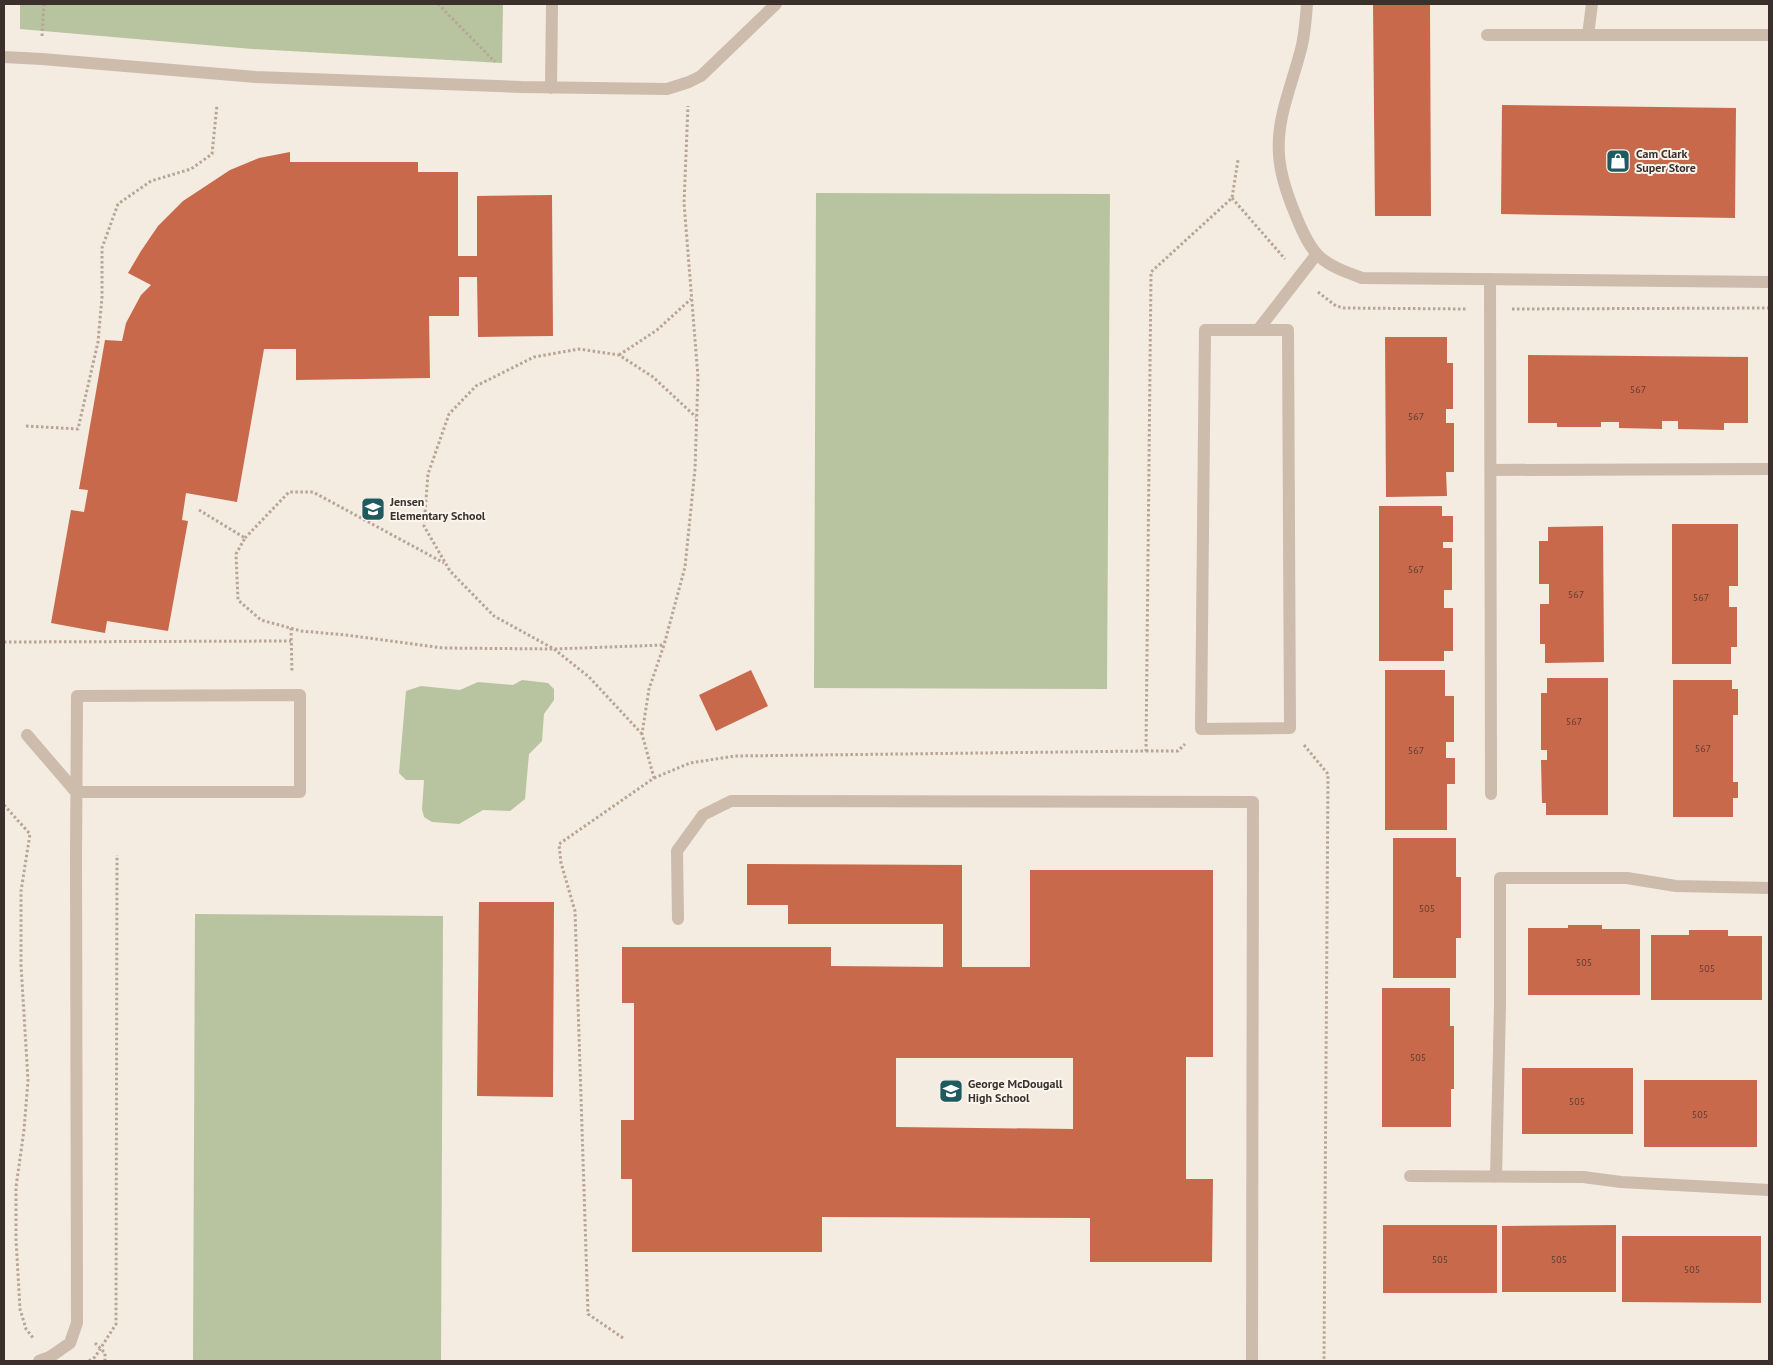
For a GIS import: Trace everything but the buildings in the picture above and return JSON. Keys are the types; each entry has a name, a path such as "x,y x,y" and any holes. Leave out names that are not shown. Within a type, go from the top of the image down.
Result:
{"lane":[{"path":"551,88 552,4"},
{"path":"4,57 256,78 551,88 667,88 689,82 701,76 776,4"},
{"path":"1307,4 1302,45 1287,98 1280,132 1279,154 1285,184 1304,235 1316,255 1334,268 1362,278 1769,282"},
{"path":"1588,35 1592,4"},
{"path":"1487,35 1769,35"},
{"path":"1258,330 1316,255"},
{"path":"1490,279 1492,794"},
{"path":"1205,330 1288,330 1290,728 1201,729 1205,330"},
{"path":"1491,470 1769,469"},
{"path":"27,735 76,792 300,792 300,695 77,696 76,792 77,1323 70,1343 45,1359"},
{"path":"678,919 678,851 703,815 730,801 1252,802 1252,1361"},
{"path":"1496,1177 1500,1016 1500,878 1627,878 1676,886 1769,888"},
{"path":"1410,1176 1583,1177 1621,1182 1769,1190"}],"path":[{"path":"42,59 44,4"},
{"path":"438,4 521,87"},
{"path":"654,778 642,734 649,689 664,645 685,567 695,469 698,377 684,203 689,82"},
{"path":"26,426 78,429 98,342 102,296 102,248 118,204 151,181 191,169 212,154 217,105"},
{"path":"1146,751 1151,272 1232,198 1238,160"},
{"path":"618,355 657,330 691,299"},
{"path":"642,734 589,677 554,650 494,616 450,571 424,526 428,474 449,414 476,386 534,357 579,348 618,355 653,377 696,418"},
{"path":"446,564 313,492 289,492 245,538 236,554 238,600 261,620 301,631 346,634 443,648 554,650 664,645"},
{"path":"199,510 245,538"},
{"path":"291,628 292,695"},
{"path":"4,642 291,641"},
{"path":"1290,728 1328,774 1324,1361"},
{"path":"623,1338 588,1314 575,911 561,863 559,844 654,778 690,763 735,756 1178,751 1201,729"},
{"path":"4,805 30,834 21,891 21,965 28,1080 24,1130 16,1187 16,1239 20,1309 26,1329 45,1359"},
{"path":"88,1361 95,1357 116,1324 117,855"}],"green space":[{"path":"20,4 503,4 502,63 252,49 20,29"},
{"path":"816,193 1110,194 1107,689 814,688"},
{"path":"522,680 548,683 554,689 554,700 544,714 542,741 529,754 525,799 510,811 483,810 459,824 432,822 424,817 422,809 424,780 406,780 399,773 406,691 421,686 460,690 478,682 513,685"},
{"path":"195,914 443,916 441,1361 193,1361"}],"place":[{"name":"Cam Clark Super Store","path":"1618,161"},
{"name":"Jensen Elementary School","path":"373,509"},
{"name":"George McDougall High School","path":"951,1091"}]}
